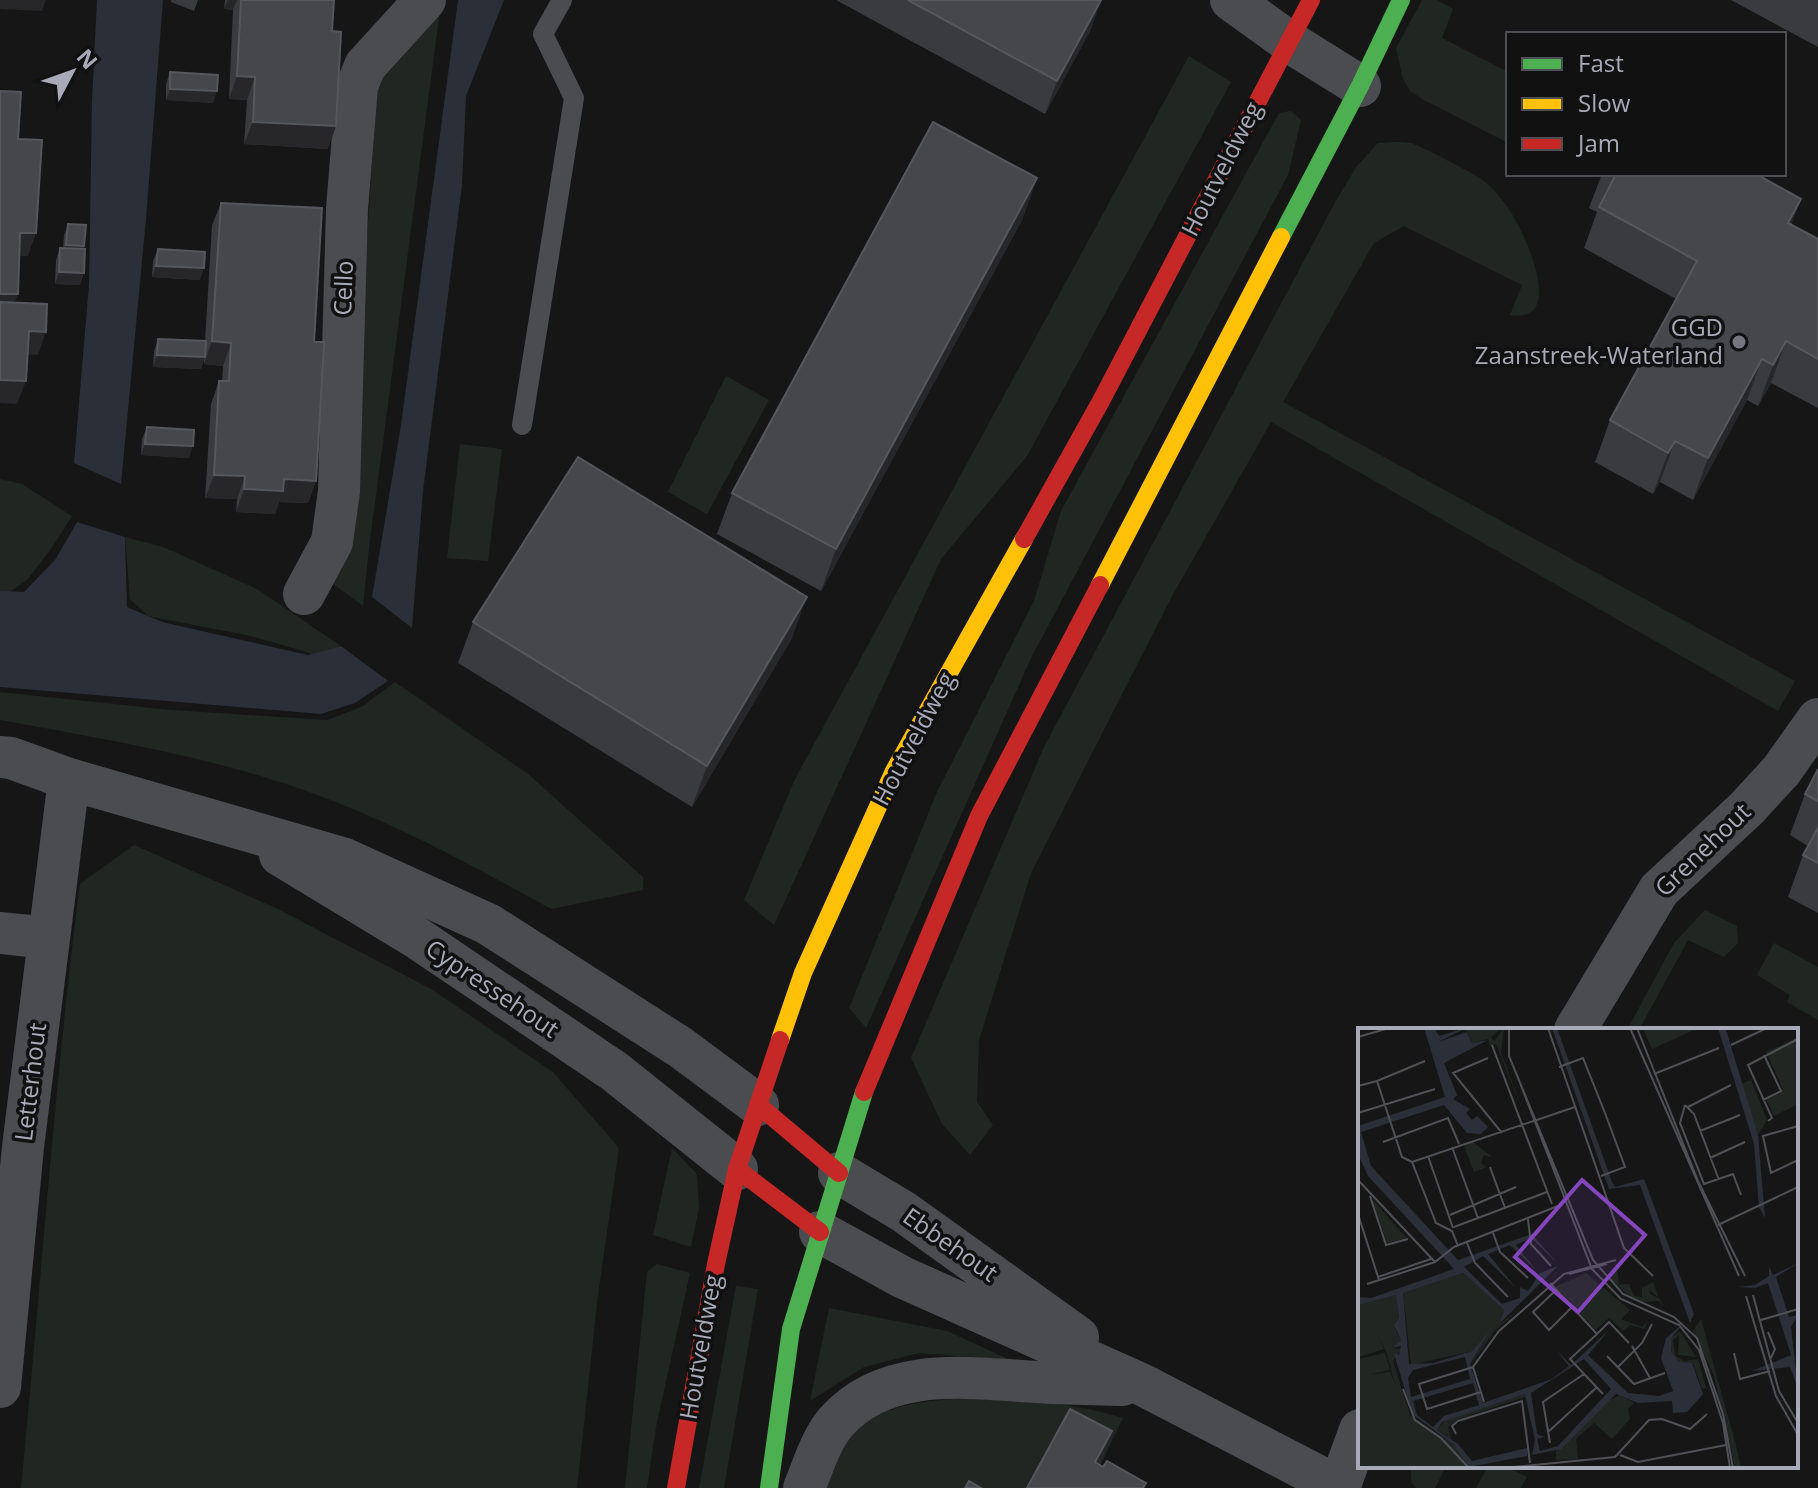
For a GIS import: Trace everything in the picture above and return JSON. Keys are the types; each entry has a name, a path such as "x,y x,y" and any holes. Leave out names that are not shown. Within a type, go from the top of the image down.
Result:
{"street":[{"name":"Cello","path":"304,594 332,542 339,491 347,209 357,86 365,66 425,0"},
{"path":"1231,0 1288,41 1360,86"},
{"name":"Houtveldweg","path":"676,1488 716,1264 737,1169 803,973 894,771 1101,401 1311,0"},
{"path":"769,1488 791,1329 820,1232 867,1084 979,816 1360,86 1401,0"},
{"name":"Grenehout","path":"1576,1028 1659,890 1747,808 1781,771 1818,719"},
{"name":"Cypressehout","path":"0,757 345,859 488,924 512,936 680,1047 758,1105"},
{"name":"Letterhout","path":"2,1360 23,1147 69,779"},
{"name":"Cypressehout","path":"235,827 417,938 601,1062 737,1169"},
{"path":"0,933 49,938"},
{"name":"Ebbehout","path":"758,1105 839,1173 953,1245 1143,1385"},
{"name":"Ebbehout","path":"737,1169 820,1232 902,1277 1143,1385 1339,1488"},
{"path":"804,1488 834,1424 861,1399 902,1383 969,1376 1038,1382 1143,1385"},
{"path":"1339,1488 1358,1436"}],"lane":[{"path":"522,425 574,98 543,34 562,0"}],"shaded area":[{"path":"97,0 163,0 121,484 74,463 89,284"},
{"path":"458,0 504,0 466,96 462,185 423,491 412,628 372,597 401,425"},
{"path":"1422,0 1437,0 1453,9 1442,38 1506,71 1506,142 1410,91 1403,79 1396,48"},
{"path":"440,10 363,606 332,583 347,546 377,85 390,62"},
{"path":"1189,56 1231,82 1027,456 941,559 774,925 744,900 795,779"},
{"path":"1291,111 1301,120 1288,175 1031,658 866,1028 849,1008 937,792 1034,601 1061,511 1279,113"},
{"path":"1378,143 1411,143 1426,149 1483,180 1497,193 1515,219 1531,254 1539,291 1536,306 1527,314 1510,315 1522,285 1404,226 1374,243 1283,402 1795,681 1778,711 1271,422 1171,598 1031,873 979,1040 977,1102 993,1125 970,1155 942,1124 911,1058 1044,747 1338,197 1357,166"},
{"path":"726,376 769,400 707,514 668,492"},
{"path":"460,444 502,449 488,561 447,558"},
{"path":"0,479 22,484 72,516 27,580 0,598"},
{"path":"77,522 125,537 127,607 162,622 308,655 341,646 388,681 355,703 321,714 0,687 0,591 24,592 55,560"},
{"path":"125,537 163,547 257,589 341,646 313,654 251,636 148,616 130,599"},
{"path":"395,682 528,774 643,877 643,890 551,909 402,831 309,792 195,758 0,720 0,692 171,710 328,720 363,706"},
{"path":"134,845 278,909 431,989 553,1072 619,1148 598,1295 577,1488 21,1488 55,1110 80,884"},
{"path":"1705,910 1737,926 1738,943 1724,957 1688,940 1640,1028 1628,1028 1674,943"},
{"path":"1774,943 1818,967 1818,1020 1787,1002 1790,995 1757,975"},
{"path":"672,1148 697,1174 699,1208 691,1247 653,1235"},
{"path":"657,1264 690,1273 656,1427 647,1488 625,1488 647,1272"},
{"path":"736,1286 758,1289 724,1488 699,1488"},
{"path":"829,1308 947,1331 1021,1365 919,1353 864,1367 810,1401"},
{"path":"954,1399 1040,1402 1123,1418 1097,1472 1033,1488 821,1488 845,1443 867,1421 909,1405"},
{"path":"1411,1468 1445,1468 1435,1488 1416,1488 1411,1482"},
{"path":"1487,1468 1509,1468 1527,1477 1521,1488 1476,1488"}],"building":[{"path":"241,0 334,0 332,31 341,32 336,126 253,122 255,77 237,76"},
{"path":"908,0 1101,0 1057,81"},
{"path":"170,72 218,75 217,91 170,89"},
{"path":"0,91 21,92 18,139 42,140 36,233 20,233 18,294 0,294"},
{"path":"933,122 1037,178 836,549 732,493"},
{"name":"GGD Zaanstreek-Waterland","path":"1615,176 1760,176 1801,199 1788,223 1818,239 1818,359 1786,341 1773,365 1762,359 1708,458 1675,441 1668,453 1610,420 1697,261 1599,207"},
{"path":"221,203 322,208 314,342 324,342 316,481 284,479 283,491 244,489 245,476 214,475 219,381 229,381 231,343 212,341"},
{"path":"68,224 86,225 84,246 66,245"},
{"path":"60,248 85,249 84,273 59,272"},
{"path":"158,249 205,252 204,268 156,266"},
{"path":"0,302 47,304 46,332 29,331 26,381 0,380"},
{"path":"158,339 206,341 205,357 157,355"},
{"path":"147,427 194,430 193,446 145,444"},
{"path":"578,457 807,597 707,766 473,622"},
{"path":"1818,769 1818,801 1805,794"},
{"path":"1818,828 1818,863 1803,855"},
{"path":"1070,1409 1112,1431 1095,1462 1103,1467 1107,1461 1146,1483 1143,1488 1027,1488"},
{"path":"969,1481 981,1488 965,1488"}],"traffic: fast":[{"path":"1281,237 1401,0"},
{"path":"769,1488 791,1329 864,1092"}],"traffic: slow":[{"path":"1100,585 1281,237"},
{"path":"780,1040 803,973 894,771 1024,539"}],"traffic: jam":[{"path":"1024,539 1101,401 1311,0"},
{"path":"864,1092 979,816 1100,585"},
{"path":"676,1488 716,1264 737,1169 780,1040"},
{"path":"758,1105 839,1173"},
{"path":"737,1169 820,1232"}],"place":[{"name":"GGD Zaanstreek-Waterland","path":"1739,342"}]}
